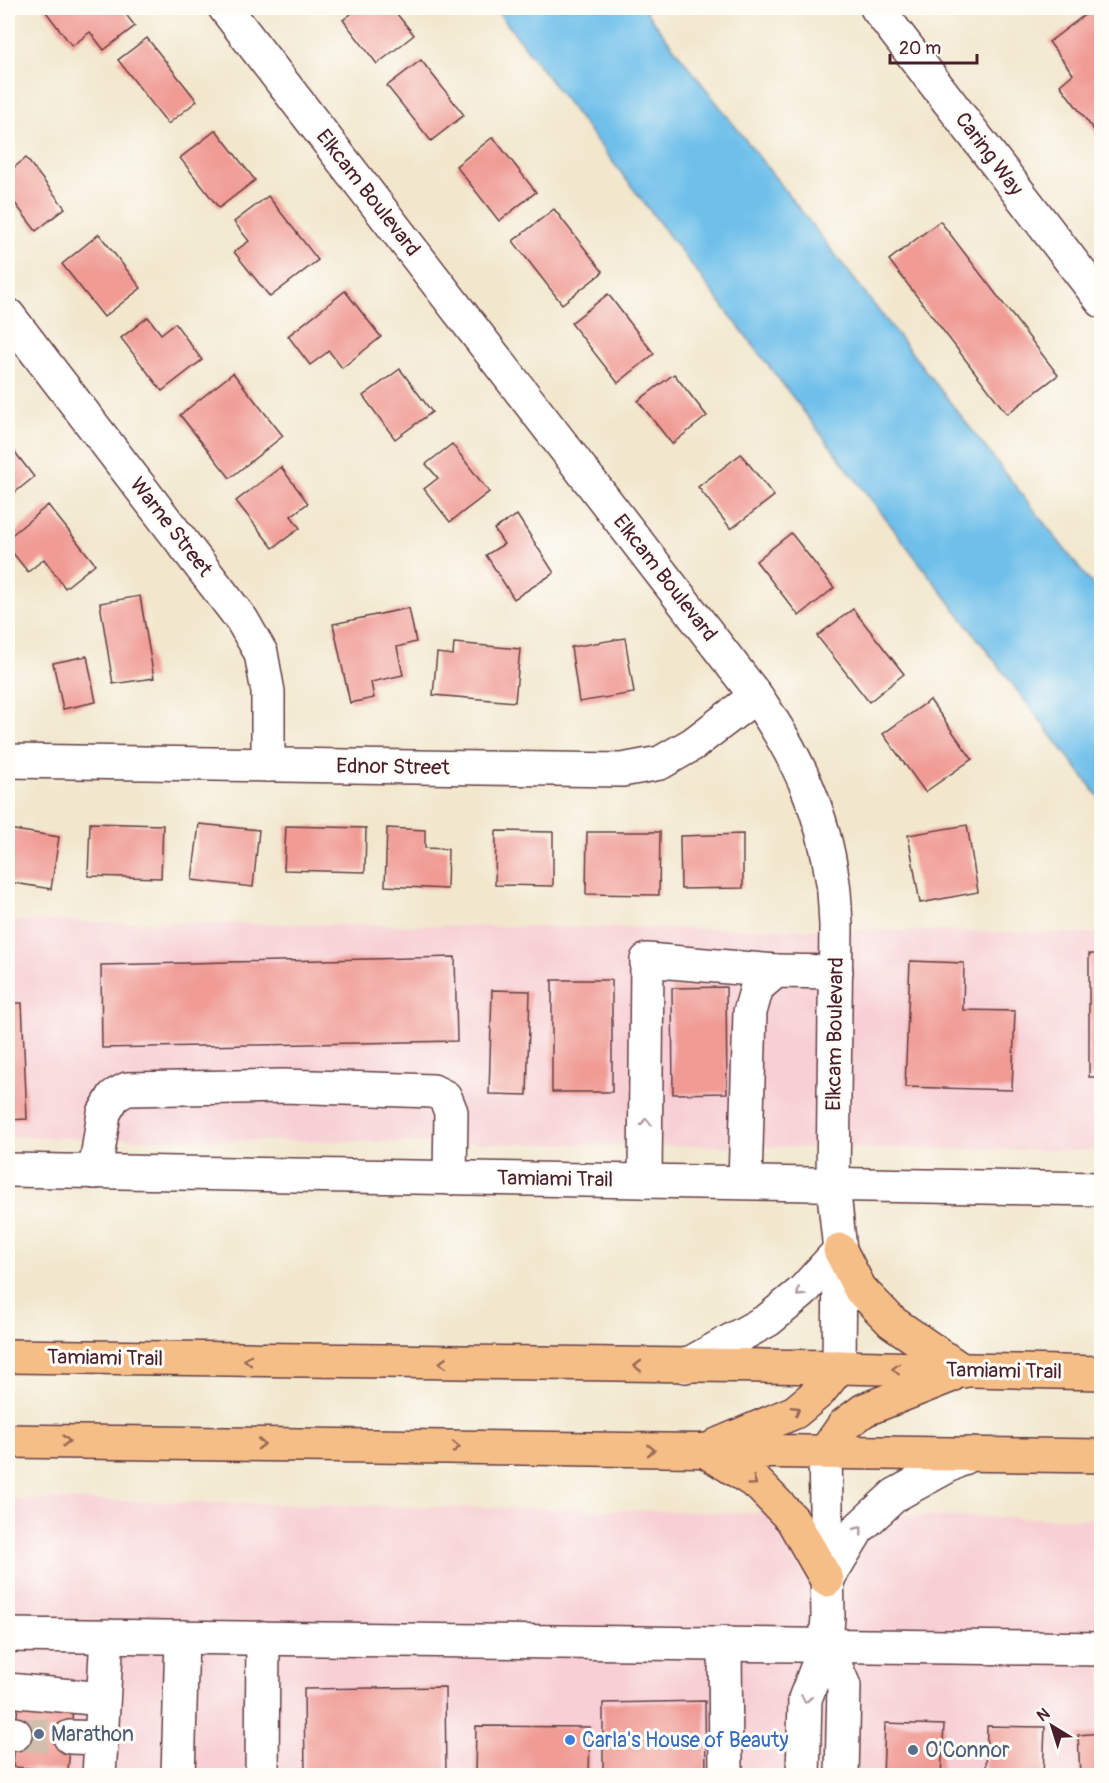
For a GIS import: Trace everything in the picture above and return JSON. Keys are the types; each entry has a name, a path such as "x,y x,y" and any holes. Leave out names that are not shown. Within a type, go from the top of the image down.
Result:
{"main road":[{"path":"840,1250 860,1289 892,1322 963,1371"},
{"name":"Tamiami Trail","path":"8,1356 839,1367 1101,1373"},
{"path":"704,1450 795,1412 819,1392 839,1367"},
{"path":"825,1452 844,1425 864,1410 963,1371"},
{"path":"8,1441 1101,1456"},
{"path":"704,1450 758,1484 792,1519 827,1580"}],"street":[{"name":"Elkcam Boulevard","path":"225,8 756,696 800,767 815,805 826,844 833,884 836,925 833,1184 840,1250 839,1367"},
{"name":"Caring Way","path":"879,8 1101,302"},
{"name":"Warne Street","path":"8,315 243,620 261,653 268,692 268,765"},
{"name":"Ednor Street","path":"8,761 622,770 660,763 693,744 756,696"},
{"path":"645,1181 648,960 776,971 836,972"},
{"path":"745,1182 750,1012 758,987 776,971"},
{"path":"95,1172 104,1113 114,1096 127,1089 283,1086 433,1091 445,1097 451,1112 450,1178"},
{"name":"Tamiami Trail","path":"8,1170 1101,1189"},
{"path":"685,1366 768,1320 802,1292 840,1250"},
{"path":"803,1776 805,1699 826,1644 828,1617 825,1452"},
{"path":"827,1580 858,1529 895,1495 970,1454"},
{"path":"8,1635 1101,1648"},
{"path":"99,1776 86,1738 103,1699 106,1636"},
{"path":"178,1776 182,1637"},
{"path":"262,1776 264,1638"},
{"path":"725,1643 726,1776"},
{"path":"826,1644 844,1686 842,1776"},
{"path":"8,1690 103,1699"}],"shaded area":[{"path":"8,921 1101,933 1101,1151 8,1137"},
{"path":"8,1499 1101,1519 1101,1775 8,1775"}],"water":[{"path":"495,8 643,8 1101,596 1101,800"}],"building":[{"path":"43,8 121,8 135,26 104,50 90,32 72,46"},
{"path":"359,8 392,8 414,35 377,64 343,20"},
{"path":"1094,8 1102,10 1102,141 1060,85 1073,74 1049,42"},
{"path":"147,38 197,101 168,124 118,60"},
{"path":"421,60 464,115 431,141 387,86"},
{"path":"216,130 255,180 219,208 180,158"},
{"path":"493,137 536,192 499,221 456,166"},
{"path":"26,158 65,208 36,231 8,194 8,172"},
{"path":"268,196 318,260 270,297 234,252 249,241 234,222"},
{"path":"554,209 603,272 562,304 513,241"},
{"path":"940,221 1058,375 1007,414 889,260"},
{"path":"99,234 141,288 104,317 62,264"},
{"path":"345,291 381,337 342,368 329,351 310,365 288,336"},
{"path":"608,294 654,354 618,383 571,323"},
{"path":"148,317 161,334 175,323 202,360 162,391 121,338"},
{"path":"400,369 432,412 395,439 363,396"},
{"path":"233,373 283,436 230,478 180,415"},
{"path":"674,374 707,416 672,444 638,401"},
{"path":"8,443 34,477 8,498"},
{"path":"452,444 489,492 450,522 424,489 438,478 426,464"},
{"path":"741,454 774,496 731,529 698,487"},
{"path":"281,467 308,503 291,516 300,528 273,548 236,501"},
{"path":"48,505 95,564 65,588 44,559 28,572 8,547 8,538"},
{"path":"517,515 554,573 514,599 486,555 504,544 494,529"},
{"path":"791,533 834,588 799,616 756,561"},
{"path":"140,596 154,678 113,684 100,603"},
{"path":"409,608 416,642 397,647 403,675 371,682 374,698 350,703 333,624"},
{"path":"853,609 904,674 869,702 817,636"},
{"path":"625,638 634,693 579,702 571,647"},
{"path":"454,643 520,649 515,702 433,695 437,653 453,655"},
{"path":"87,656 96,702 63,709 53,663"},
{"path":"930,700 972,759 925,792 883,734"},
{"path":"90,823 163,825 161,878 88,876"},
{"path":"199,824 259,830 253,887 192,880"},
{"path":"967,825 978,892 920,903 908,835"},
{"path":"286,826 366,828 365,872 284,870"},
{"path":"387,828 425,830 425,848 448,849 447,889 385,886"},
{"path":"8,829 59,837 51,889 8,882"},
{"path":"496,831 553,832 553,886 495,885"},
{"path":"587,832 660,832 659,895 586,894"},
{"path":"743,834 743,888 681,889 680,836"},
{"path":"1089,954 1102,954 1102,1077 1089,1077"},
{"path":"455,957 457,1041 102,1048 101,965"},
{"path":"910,961 964,963 963,1010 1015,1011 1012,1090 905,1087"},
{"path":"552,980 612,980 612,1092 552,1092"},
{"path":"726,987 727,1093 673,1094 672,988"},
{"path":"492,990 530,991 527,1095 489,1094"},
{"path":"8,1003 22,1003 27,1119 8,1120"},
{"path":"445,1687 446,1776 305,1776 304,1689"},
{"path":"705,1701 706,1776 603,1776 603,1703"},
{"path":"18,1703 73,1707 68,1771 13,1767"},
{"name":"O'Connor","path":"885,1723 944,1725 941,1776 883,1776"},
{"path":"476,1726 590,1727 589,1776 475,1776"},
{"path":"987,1726 1045,1727 1043,1776 986,1776"},
{"path":"1102,1733 1102,1776 1080,1776 1078,1735"}],"tunnel":[{"path":"15,1734 70,1737"}],"place":[{"name":"Marathon","path":"39,1734"},
{"name":"Carla's House of Beauty","path":"570,1740"},
{"name":"O'Connor","path":"913,1750"}]}
